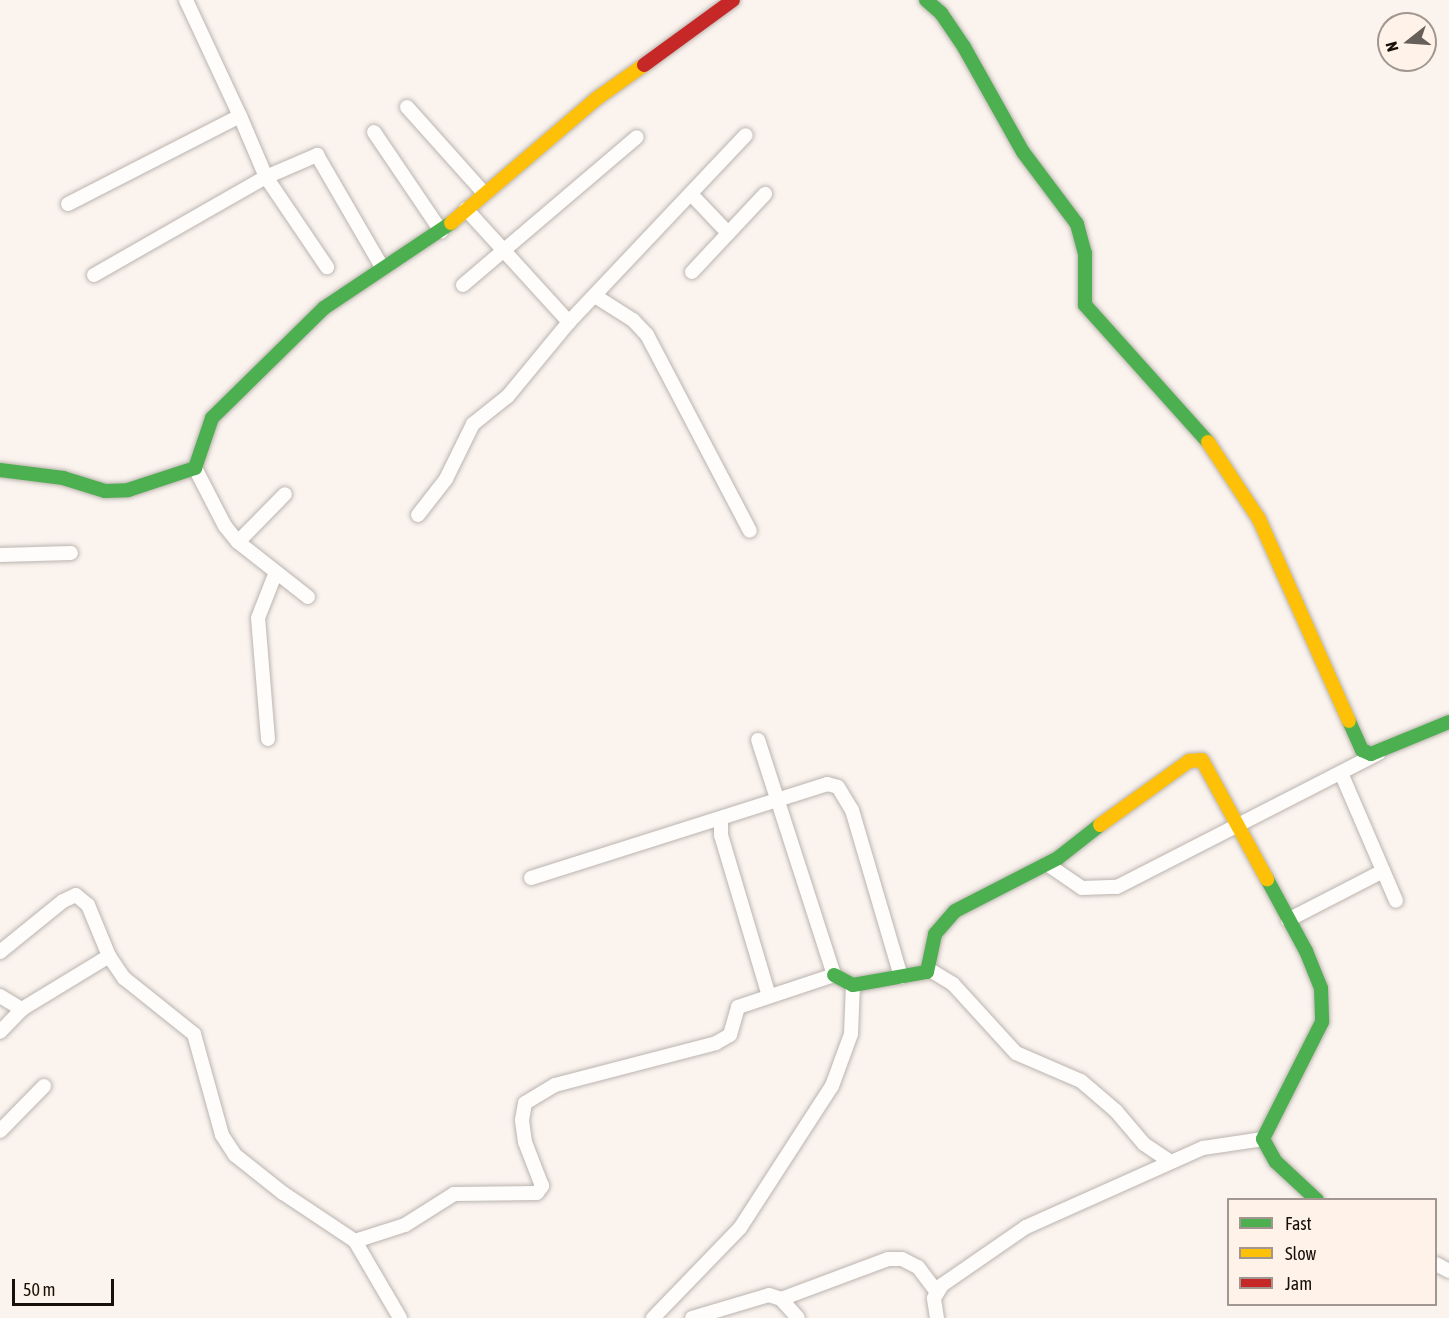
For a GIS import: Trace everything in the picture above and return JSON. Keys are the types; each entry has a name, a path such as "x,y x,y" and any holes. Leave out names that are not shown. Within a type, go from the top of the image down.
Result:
{"street":[{"path":"186,0 266,177 327,267"},
{"path":"0,470 63,478 105,491 128,490 195,468 201,455 205,431 227,402 324,308 382,267 441,231 483,192 596,99 733,0"},
{"path":"926,0 953,30 1023,152 1077,224 1085,253 1085,305 1217,452 1259,519 1358,744 1367,753 1382,751"},
{"path":"407,108 483,192"},
{"path":"68,204 240,117"},
{"path":"374,132 441,231"},
{"path":"418,515 446,479 473,424 508,396 569,322 746,135"},
{"path":"463,285 502,249 636,137"},
{"path":"94,275 266,177 317,155 382,267"},
{"path":"691,194 728,233"},
{"path":"692,272 765,195"},
{"path":"466,209 569,322"},
{"path":"595,296 633,320 647,335 750,531"},
{"path":"195,468 225,526 238,542 308,597"},
{"path":"238,542 285,494"},
{"path":"0,555 71,553"},
{"path":"268,739 258,618 276,572"},
{"path":"1047,864 1082,888 1104,890 1236,828 1382,751 1449,722"},
{"path":"758,740 834,975 853,986 930,970 953,984 1016,1053 1081,1081 1116,1111 1144,1144 1171,1162"},
{"path":"930,970 929,951 943,922 956,911 1047,864 1154,784 1196,760 1207,765 1236,828 1316,974 1324,1011 1322,1022 1263,1139"},
{"path":"1341,774 1396,901"},
{"path":"531,878 721,821 737,810 827,784 838,787 846,798 901,977"},
{"path":"721,821 721,835 769,996"},
{"path":"1288,920 1383,872"},
{"path":"0,952 63,901 76,895 88,905 109,956 124,978 194,1034 222,1135 235,1155 283,1193 355,1240 400,1318"},
{"path":"0,1032 22,1009 109,956"},
{"path":"355,1240 405,1225 454,1194 537,1193 542,1186 525,1142 522,1120 525,1102 555,1085 716,1043 730,1035 738,1006 834,975"},
{"path":"653,1318 740,1228 832,1086 851,1034 853,986"},
{"path":"0,996 22,1009"},
{"path":"0,1131 44,1086"},
{"path":"936,1291 1026,1227 1203,1148 1263,1139"},
{"path":"1263,1139 1276,1162 1315,1198"},
{"path":"781,1299 888,1259 902,1258 918,1267 936,1291 934,1305 937,1318"},
{"path":"692,1318 769,1295 781,1299 798,1318"}],"traffic: fast":[{"path":"926,0 941,13 964,47 1023,152 1077,224 1085,253 1085,305 1208,442"},
{"path":"0,470 63,478 105,491 128,490 195,468 212,418 324,308 451,223"},
{"path":"1349,721 1362,750 1371,754 1449,722"},
{"path":"834,975 853,985 927,972 935,934 955,911 1058,858 1100,825"},
{"path":"1267,879 1306,951 1321,988 1322,1022 1263,1139 1276,1162 1315,1198"}],"traffic: slow":[{"path":"451,223 596,99 644,65"},
{"path":"1208,442 1259,519 1349,721"},
{"path":"1100,825 1189,761 1202,760 1267,879"}],"traffic: jam":[{"path":"644,65 733,0"}]}
